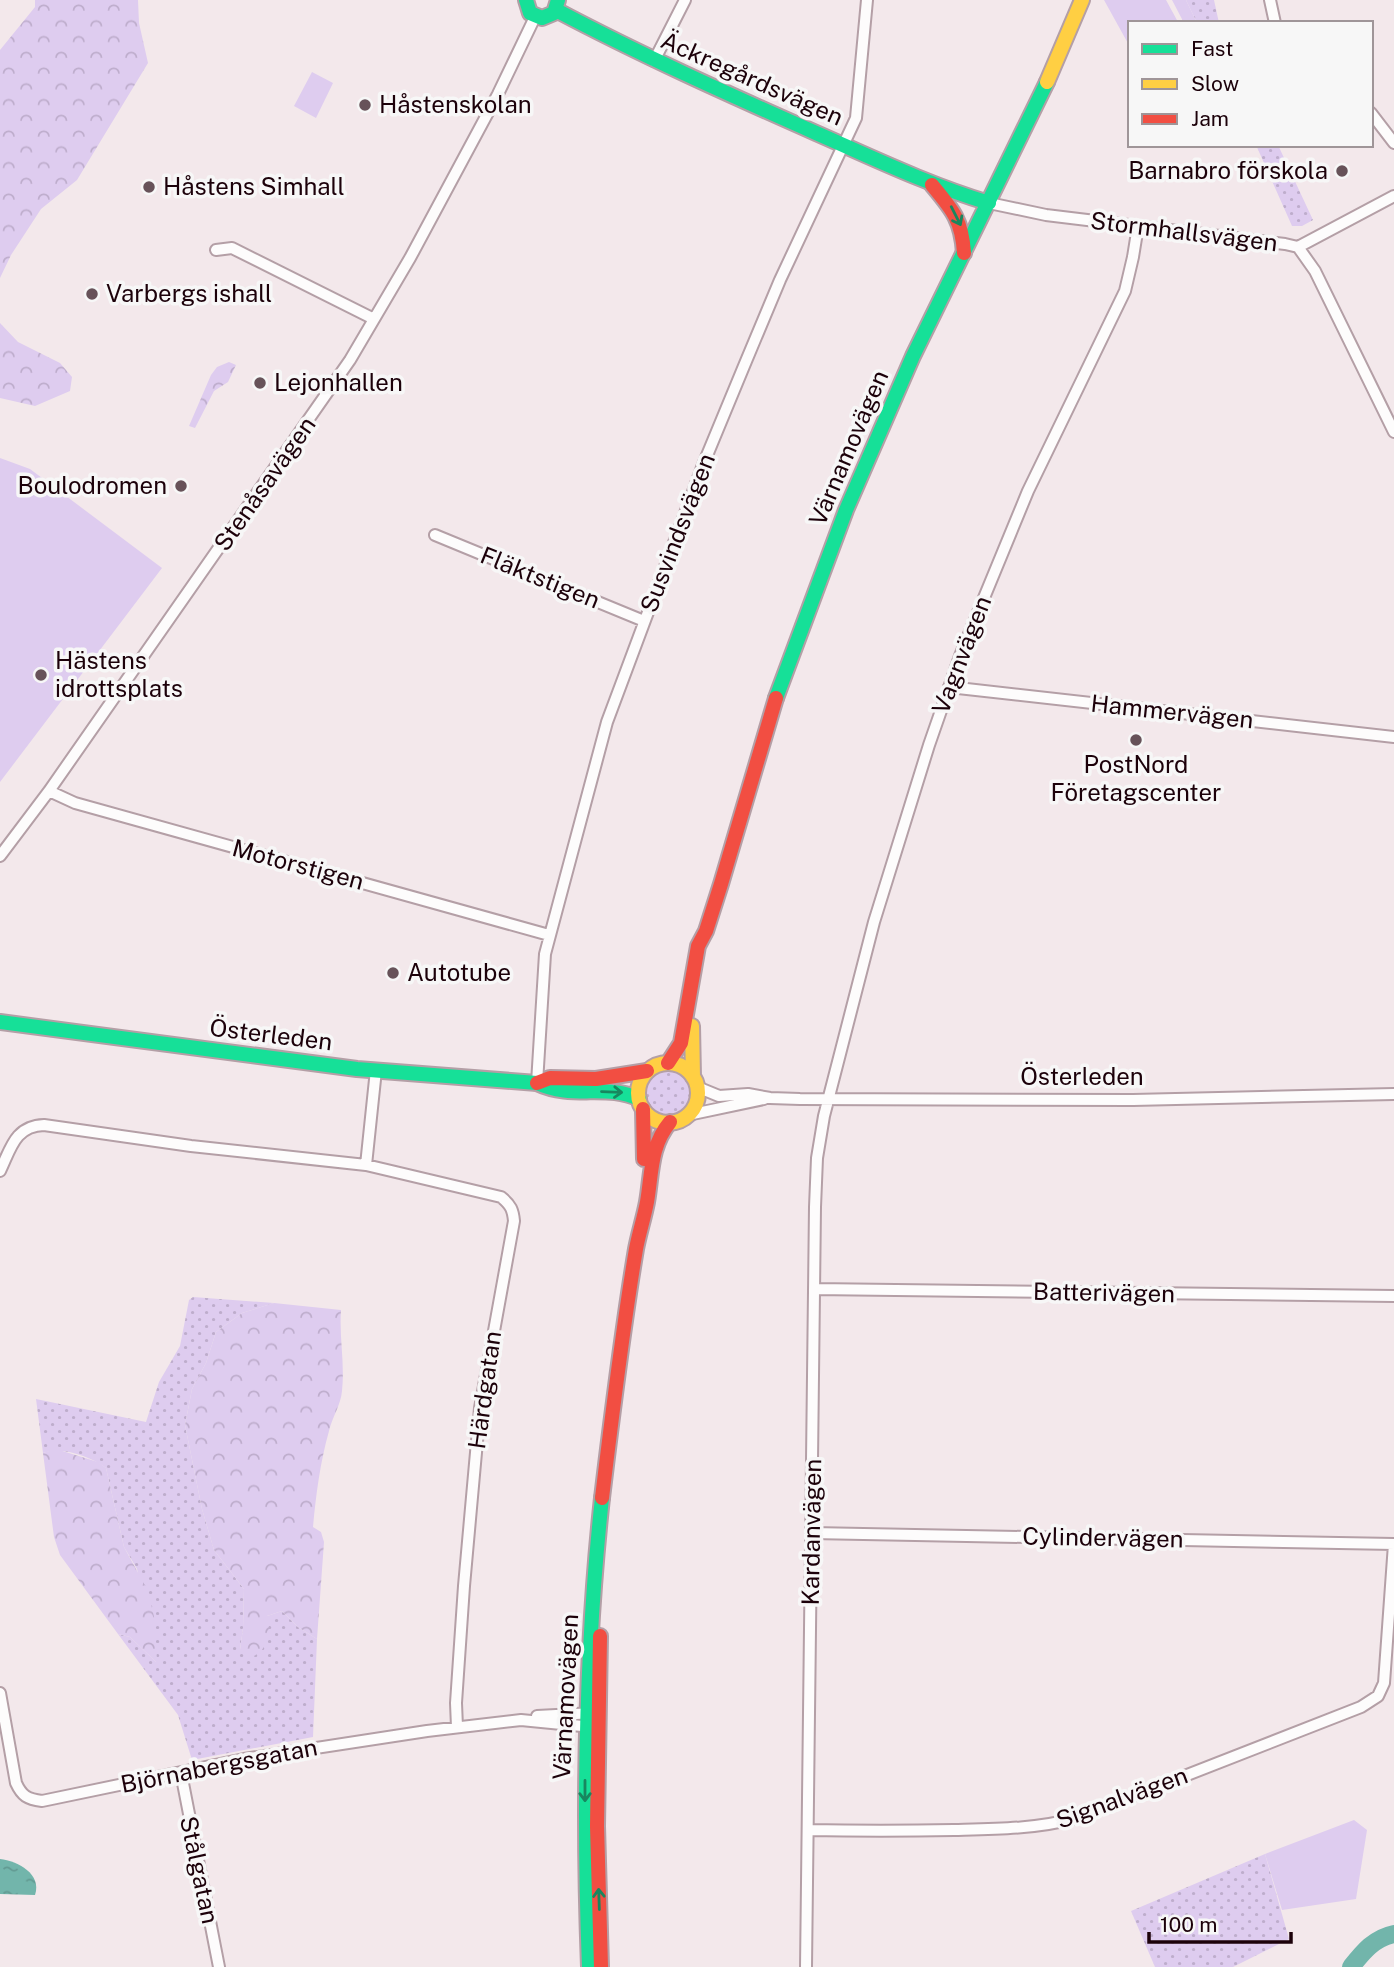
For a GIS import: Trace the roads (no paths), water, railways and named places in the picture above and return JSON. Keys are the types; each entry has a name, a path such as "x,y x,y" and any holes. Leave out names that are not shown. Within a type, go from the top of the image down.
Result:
{"main road":[{"path":"526,0 528,10 535,17"},
{"name":"Värnamovägen","path":"688,1115 696,1102 691,1056 693,1008 706,931 777,693 846,510 913,356 1033,113 1082,0"},
{"name":"Äckregårdsvägen","path":"535,17 549,17 557,5 654,61 932,184 989,203"},
{"name":"Äckregårdsvägen","path":"932,184 957,215 963,237 964,255"},
{"name":"Värnamovägen","path":"668,1063 681,1043 698,946 706,931"},
{"name":"Österleden","path":"0,1023 376,1070 537,1083 552,1090 625,1092 641,1104"},
{"path":"647,1071 653,1066 668,1063 682,1066 695,1082"},
{"name":"Värnamovägen","path":"637,1244 644,1157 639,1084 647,1071"},
{"name":"Österleden","path":"537,1083 550,1078 596,1079 647,1071"},
{"path":"641,1104 655,1119 670,1122 688,1115"},
{"name":"Värnamovägen","path":"601,1967 592,1720 600,1510 620,1350 637,1244 647,1201 654,1144 670,1122"},
{"name":"Värnamovägen","path":"589,1967 584,1790 592,1720"}],"street":[{"path":"654,61 685,0"},
{"name":"Susvindsvägen","path":"537,1083 545,954 607,722 703,465 780,280 856,118 866,0"},
{"path":"1270,0 1275,21"},
{"name":"Stenåsavägen","path":"0,856 49,791 320,407 374,320 498,94 535,17"},
{"path":"1373,116 1394,143"},
{"path":"1298,247 1394,196"},
{"name":"Stormhallsvägen","path":"989,203 1046,215 1298,247 1315,271 1394,432"},
{"name":"Vagnvägen","path":"829,1099 877,911 949,687 1028,491 1125,291 1138,226"},
{"path":"216,250 232,248 374,320"},
{"name":"Fläktstigen","path":"435,535 644,621"},
{"name":"Hammervägen","path":"949,687 1394,737"},
{"name":"Motorstigen","path":"49,791 75,803 549,935"},
{"path":"366,1165 376,1070"},
{"name":"Österleden","path":"695,1082 719,1096 748,1094 770,1098 1133,1100 1394,1094"},
{"name":"Österleden","path":"688,1115 770,1098"},
{"name":"Kardanvägen","path":"806,1967 817,1157 829,1099"},
{"name":"Härdgatan","path":"0,1171 20,1132 35,1125 191,1146 366,1165 501,1198 513,1210 514,1221 480,1408 464,1586 456,1703 457,1727"},
{"name":"Batterivägen","path":"814,1289 1394,1296"},
{"name":"Cylindervägen","path":"812,1533 1394,1544"},
{"name":"Signalvägen","path":"808,1829 942,1830 1050,1825 1077,1818 1361,1707 1378,1696 1384,1683 1394,1544"},
{"name":"Björnabergsgatan","path":"0,1693 16,1783 22,1794 29,1799 42,1801 343,1743 532,1717 592,1720"},
{"name":"Stålgatan","path":"181,1773 219,1967"}],"water":[{"path":"0,1859 21,1866 32,1875 35,1895 0,1894"}],"waterway":[{"path":"1351,1967 1375,1942 1394,1934"}],"place":[{"name":"Håstenskolan","path":"365,105"},
{"name":"Barnabro förskola","path":"1342,171"},
{"name":"Håstens Simhall","path":"149,187"},
{"name":"Varbergs ishall","path":"92,294"},
{"name":"Lejonhallen","path":"260,383"},
{"name":"Boulodromen","path":"181,486"},
{"name":"Hästens idrottsplats","path":"41,675"},
{"name":"PostNord Företagscenter","path":"1136,740"},
{"name":"Autotube","path":"393,973"}]}
